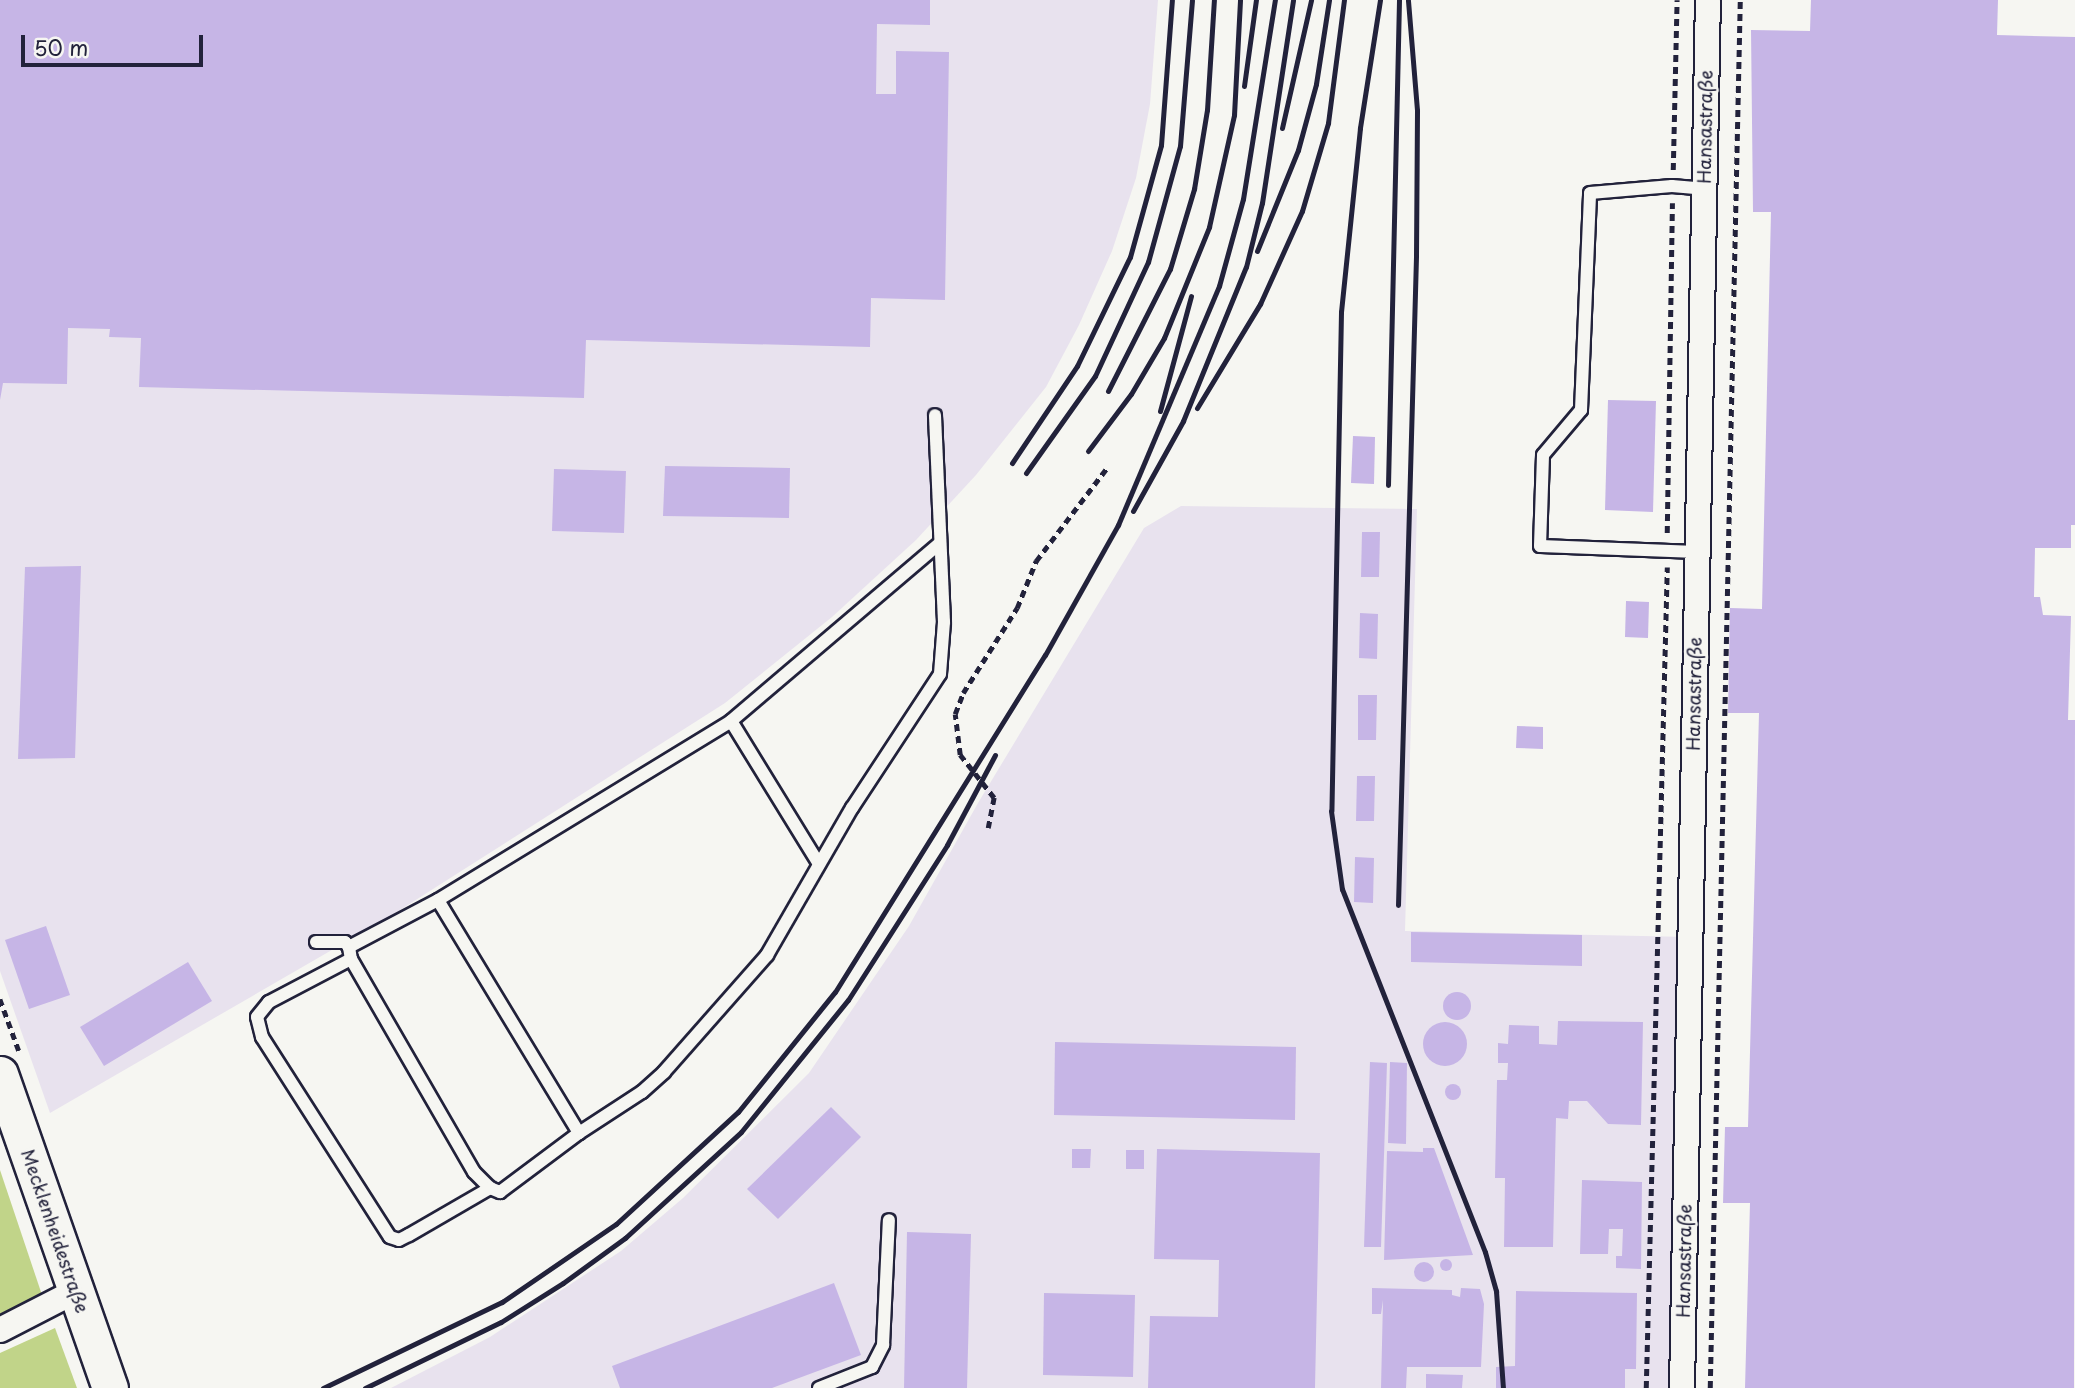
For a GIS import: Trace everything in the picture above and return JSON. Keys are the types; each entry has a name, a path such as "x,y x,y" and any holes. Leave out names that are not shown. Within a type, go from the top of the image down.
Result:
{"main road":[{"name":"Mecklenheidestraße","path":"0,1074 110,1388"}],"street":[{"name":"Hansastraße","path":"1682,1388 1696,552 1709,0"},
{"path":"0,1331 76,1291"}],"lane":[{"path":"1696,552 1540,546 1543,455 1581,410 1590,193 1672,186 1704,189"},
{"path":"316,942 345,942 474,1172 490,1188 500,1192 664,1072 767,956 819,864 940,674 944,622 935,415"},
{"path":"490,1188 399,1240 390,1237 262,1037 257,1017 269,1002 731,721 939,544"},
{"path":"731,721 819,864"},
{"path":"438,900 579,1133"},
{"path":"819,1388 872,1367 883,1345 889,1220"}],"path":[{"path":"1646,1388 1667,552 1677,0"},
{"path":"1710,1388 1740,0"},
{"path":"988,828 994,798 960,755 954,714 962,693 1017,608 1036,561 1106,469"}],"shaded area":[{"path":"0,0 1158,0 1150,104 1136,178 1112,251 1079,325 1046,387 976,475 916,540 832,617 725,703 389,917 50,1113 0,971"},
{"path":"1181,506 1417,509 1405,931 1689,937 1682,1388 391,1388 490,1337 621,1251 683,1198 809,1073 909,926 978,803 1144,528"}],"green space":[{"path":"0,1170 43,1298 0,1321"},
{"path":"55,1328 77,1388 0,1388 0,1353"}],"building":[{"path":"0,0 930,0 930,25 877,24 876,94 896,94 896,51 949,52 945,300 871,298 870,347 586,340 584,398 139,387 141,338 109,337 110,329 68,328 67,384 3,383 0,400"},
{"path":"1811,0 1998,0 1997,35 2075,37 2075,525 2071,525 2071,548 2035,548 2034,597 2040,597 2043,615 2071,616 2068,720 2075,720 2074,1388 1745,1388 1750,1203 1723,1203 1725,1127 1748,1127 1759,713 1728,713 1730,608 1762,609 1771,212 1753,212 1751,30 1810,31"},
{"path":"1608,400 1656,401 1653,512 1605,510"},
{"path":"1353,436 1375,437 1374,484 1351,483"},
{"path":"665,466 790,468 789,518 663,516"},
{"path":"554,469 626,471 624,533 552,531"},
{"path":"1362,532 1380,532 1379,577 1361,577"},
{"path":"81,566 75,758 18,759 25,567"},
{"path":"1626,601 1649,602 1648,638 1625,637"},
{"path":"1360,613 1378,614 1377,659 1359,658"},
{"path":"1358,695 1377,695 1376,740 1358,740"},
{"path":"1517,726 1543,727 1543,749 1516,748"},
{"path":"1357,776 1375,776 1374,821 1356,821"},
{"path":"1355,857 1374,858 1373,903 1354,902"},
{"path":"46,926 70,995 29,1009 5,940"},
{"path":"1411,932 1582,935 1582,966 1411,962"},
{"path":"188,962 212,1001 104,1066 80,1027"},
{"path":"1457,992 1467,996 1471,1006 1467,1016 1457,1020 1447,1016 1443,1006 1447,996"},
{"path":"1558,1021 1643,1022 1641,1125 1608,1124 1587,1101 1569,1101 1568,1119 1556,1118 1553,1247 1504,1247 1505,1178 1495,1178 1497,1080 1507,1080 1508,1063 1498,1063 1498,1043 1508,1044 1509,1025 1539,1026 1539,1044 1557,1045"},
{"path":"1445,1022 1454,1023 1461,1028 1466,1035 1466,1053 1461,1060 1454,1065 1445,1066 1436,1065 1429,1060 1424,1053 1423,1044 1424,1035 1429,1028 1436,1023"},
{"path":"1055,1042 1296,1047 1295,1120 1054,1115"},
{"path":"1370,1062 1387,1063 1381,1247 1364,1247"},
{"path":"1390,1062 1407,1063 1406,1144 1388,1143"},
{"path":"1450,1084 1456,1084 1461,1092 1459,1098 1450,1100 1445,1095 1445,1089"},
{"path":"831,1107 861,1137 778,1219 747,1189"},
{"path":"1423,1148 1434,1148 1473,1255 1384,1260 1387,1151 1423,1152"},
{"path":"1072,1149 1091,1149 1090,1168 1072,1168"},
{"path":"1157,1149 1320,1153 1315,1388 1148,1388 1150,1316 1218,1317 1219,1260 1154,1259"},
{"path":"1126,1150 1144,1150 1144,1169 1126,1169"},
{"path":"1582,1180 1642,1182 1641,1269 1616,1268 1616,1256 1622,1256 1623,1229 1609,1229 1608,1254 1580,1254"},
{"path":"907,1232 971,1234 967,1388 904,1388"},
{"path":"1446,1259 1452,1265 1446,1271 1440,1265"},
{"path":"1424,1262 1431,1265 1434,1272 1431,1279 1424,1282 1417,1279 1414,1272 1417,1265"},
{"path":"834,1283 861,1355 772,1388 620,1388 612,1366"},
{"path":"1372,1288 1452,1290 1452,1295 1460,1297 1461,1288 1480,1289 1484,1304 1481,1367 1407,1367 1406,1388 1381,1388 1383,1300 1381,1314 1372,1314"},
{"path":"1516,1291 1637,1293 1636,1369 1625,1369 1625,1388 1496,1388 1496,1367 1515,1366"},
{"path":"1044,1293 1135,1295 1133,1377 1043,1375"},
{"path":"1426,1374 1463,1375 1462,1388 1426,1388"}],"railway":[{"path":"1012,463 1077,366 1130,257 1161,145 1172,0"},
{"path":"1026,473 1095,376 1148,262 1180,146 1192,0"},
{"path":"1108,391 1170,269 1194,189 1207,110 1214,0"},
{"path":"1088,451 1131,394 1164,338 1209,227 1234,115 1240,0"},
{"path":"1244,86 1256,0"},
{"path":"323,1388 502,1302 616,1224 738,1112 835,992 1045,655 1118,525 1219,286 1243,199 1275,0"},
{"path":"1133,511 1183,421 1246,267 1262,203 1293,0"},
{"path":"1282,128 1311,0"},
{"path":"1257,251 1298,150 1316,84 1329,0"},
{"path":"1197,408 1260,304 1302,211 1328,123 1344,0"},
{"path":"1380,0 1360,128 1341,312 1331,811 1342,889 1485,1252 1496,1291 1503,1388"},
{"path":"1388,485 1399,0"},
{"path":"1398,905 1416,255 1417,110 1408,0"},
{"path":"1160,411 1191,296"},
{"path":"365,1388 501,1322 563,1283 625,1238 741,1132 848,1000 947,845 995,755"}]}
